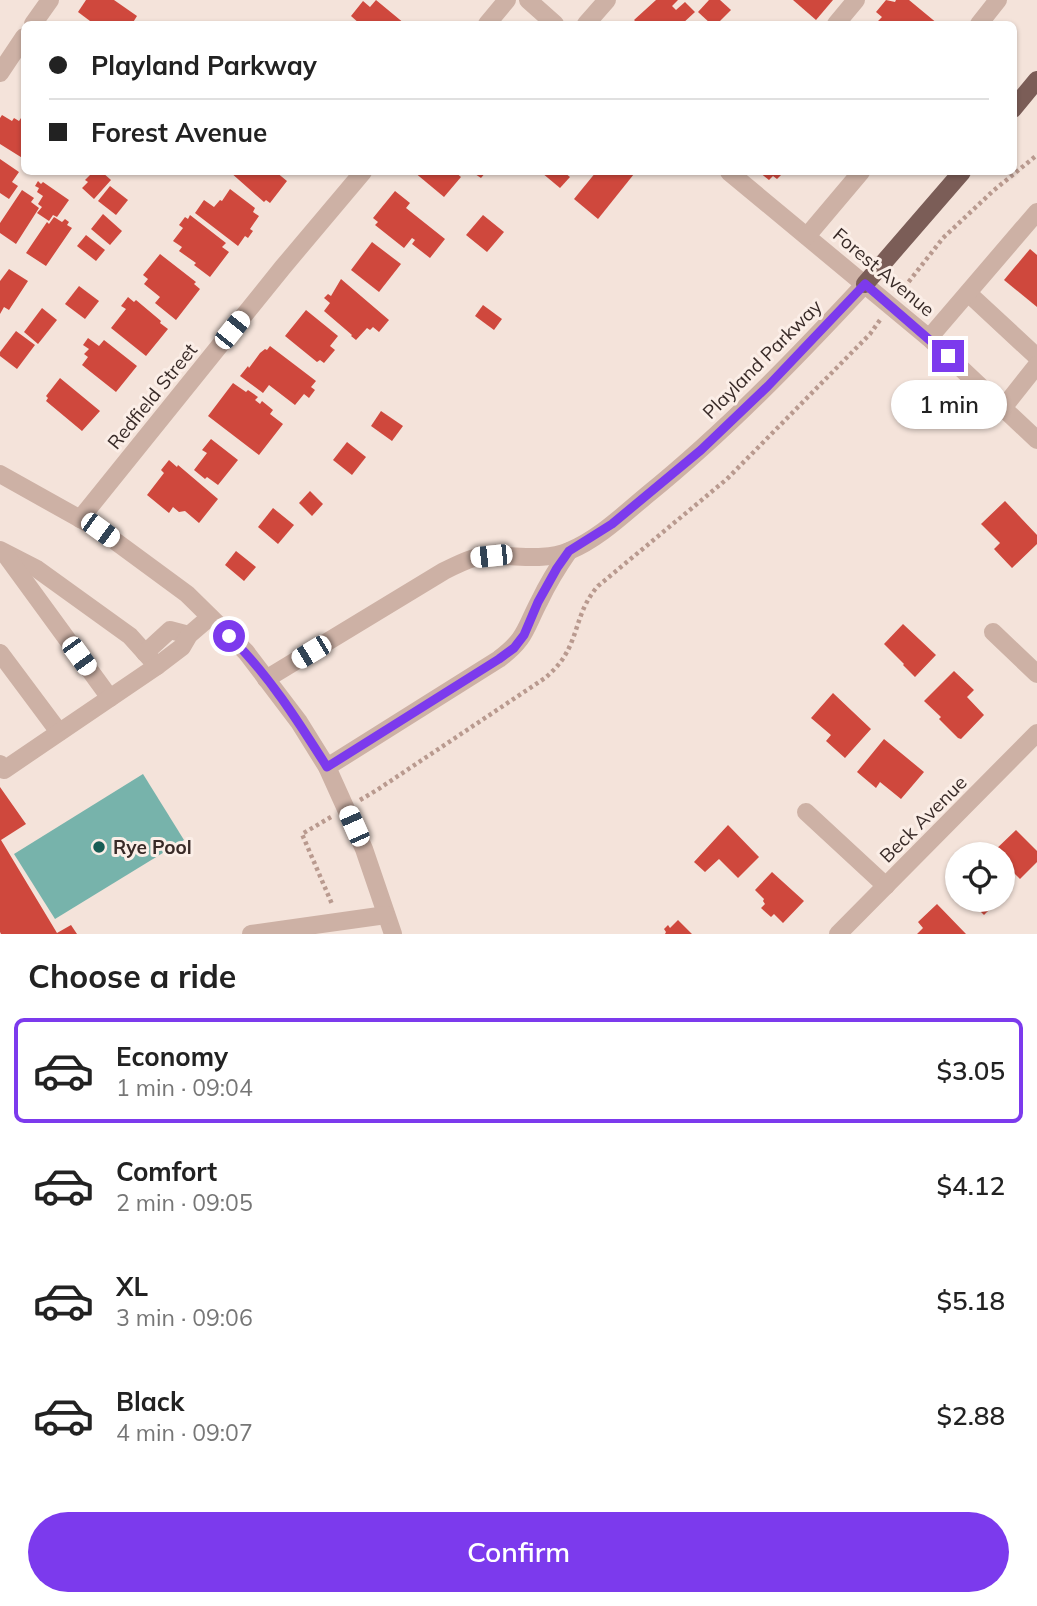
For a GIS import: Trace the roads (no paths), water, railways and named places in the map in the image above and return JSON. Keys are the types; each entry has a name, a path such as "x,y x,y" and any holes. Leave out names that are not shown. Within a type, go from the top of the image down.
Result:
{"main road":[{"path":"1017,104 1037,80"},
{"name":"Playland Parkway","path":"865,284 959,175"}],"street":[{"path":"35,21 50,0"},
{"path":"490,21 507,0"},
{"path":"528,0 552,21"},
{"path":"589,21 607,0"},
{"path":"838,21 856,0"},
{"path":"981,21 998,0"},
{"path":"0,73 21,42"},
{"name":"Redfield Street","path":"80,519 360,175"},
{"name":"Forest Avenue","path":"733,175 929,338 1037,440"},
{"path":"807,236 858,175"},
{"path":"929,338 1037,212"},
{"name":"Playland Parkway","path":"266,679 459,564 482,557 550,556 569,551 612,524 701,450 768,386 865,284"},
{"path":"968,293 1037,357"},
{"path":"1003,408 1037,365"},
{"path":"0,474 100,530 187,594 246,652 299,722 327,767 364,849 393,934"},
{"path":"1,550 37,569 130,636 157,666"},
{"path":"1,550 110,698"},
{"name":"Playland Parkway","path":"327,767 514,648 524,635 538,602 569,551"},
{"path":"0,764 4,770 157,666 182,647 189,635 210,617"},
{"path":"145,653 170,630 189,635"},
{"path":"993,632 1037,674"},
{"path":"0,653 59,732"},
{"name":"Beck Avenue","path":"838,934 1037,733"},
{"path":"806,811 886,886"},
{"path":"251,934 386,915"}],"water":[{"name":"Rye Pool","path":"143,774 184,840 55,919 14,854"}],"place":[{"name":"Rye Pool","path":"99,847"}]}
